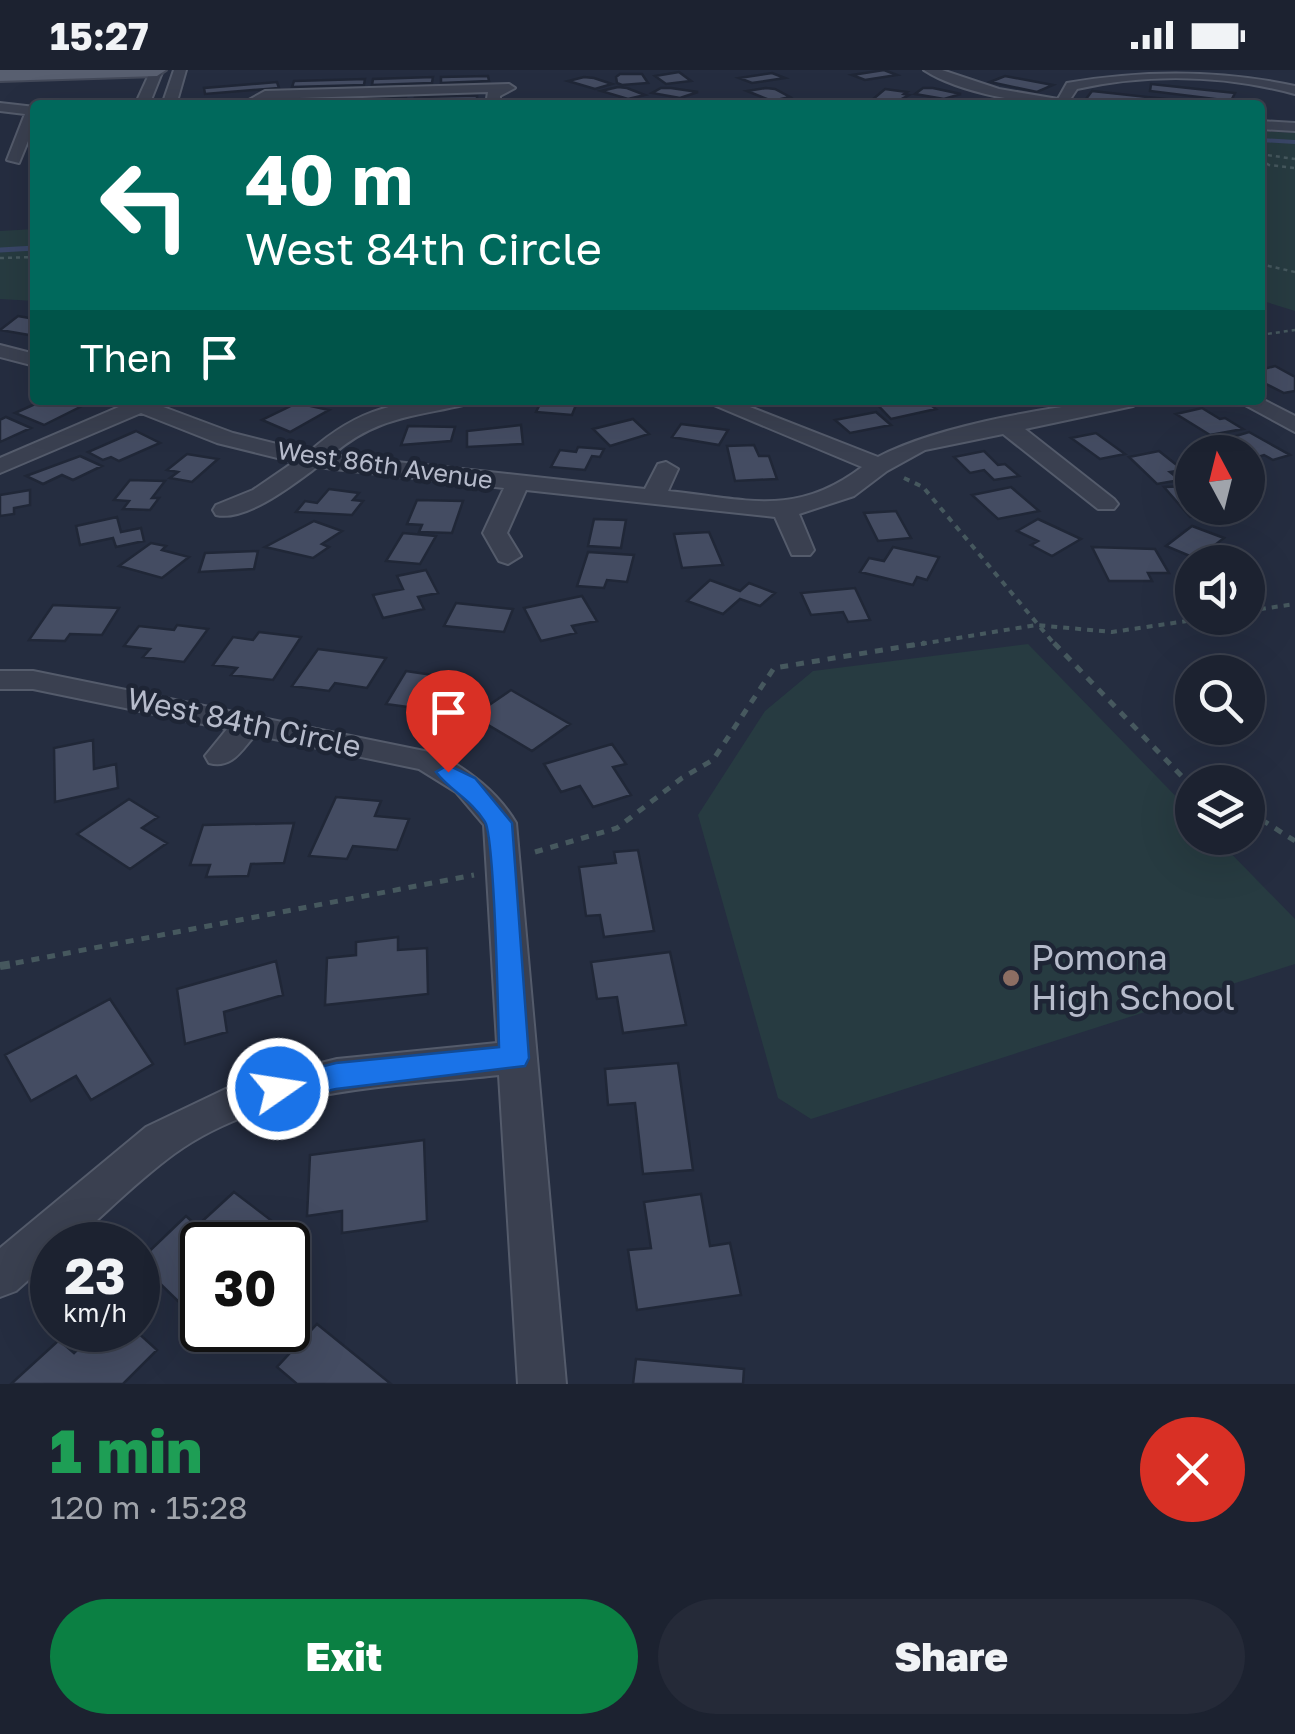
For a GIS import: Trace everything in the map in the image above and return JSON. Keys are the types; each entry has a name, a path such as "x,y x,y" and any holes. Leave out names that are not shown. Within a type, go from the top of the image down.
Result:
{"main road":[{"path":"0,74 157,70"}],"street":[{"path":"144,100 157,70"},
{"path":"170,100 180,70"},
{"path":"504,70 509,88"},
{"path":"493,100 493,94 518,84 517,70"},
{"path":"930,70 997,92 1040,100"},
{"path":"1063,100 1072,86 1102,77 1199,72 1244,75 1295,90"},
{"path":"254,100 265,95 509,88"},
{"path":"0,107 29,107"},
{"path":"7,160 30,117"},
{"path":"1265,125 1295,128"},
{"path":"0,350 30,359"},
{"path":"0,466 132,405"},
{"name":"West 86th Avenue","path":"146,405 225,438 313,460 785,511 846,490 878,466 918,445 1111,405"},
{"path":"225,510 261,494 313,460 348,430 378,416 432,405"},
{"path":"726,405 878,466"},
{"path":"1256,405 1295,425"},
{"path":"1008,428 1106,504"},
{"path":"653,498 666,469"},
{"path":"508,556 495,533 517,484"},
{"path":"785,511 801,550"},
{"name":"West 84th Circle","path":"0,680 33,680 428,761 467,784 500,823 542,1384"},
{"path":"220,756 248,724"},
{"path":"0,1276 161,1140 250,1096 336,1076 515,1058"}],"path":[{"path":"1265,157 1295,159"},
{"path":"1265,160 1295,168"},
{"path":"1265,166 1270,164"},
{"path":"0,258 30,256"},
{"path":"1265,265 1295,272"},
{"path":"1265,334 1295,330"},
{"path":"878,466 923,487 1036,625 1175,770"},
{"path":"1265,608 1295,604"},
{"path":"0,966 504,868 535,852 617,828 682,778 713,760 774,668 1036,625 1112,632 1175,623"},
{"path":"1265,822 1295,842"}],"shaded area":[{"path":"1265,131 1295,133 1295,311 1265,302"},
{"path":"30,229 30,301 0,299 0,231"},
{"path":"1028,644 1175,795 1175,855 1233,855 1295,919 1295,964 811,1119 778,1098 698,815 765,711 813,671"}],"building":[{"path":"884,70 897,75 865,80 852,75"},
{"path":"679,72 691,81 666,84 655,76"},
{"path":"772,73 785,78 752,83 739,78"},
{"path":"620,74 642,74 648,83 622,85 617,83"},
{"path":"488,76 489,81 441,83 441,77"},
{"path":"1005,76 1053,85 1037,92 990,82"},
{"path":"433,77 432,83 372,85 373,79"},
{"path":"584,77 612,84 595,89 568,81"},
{"path":"365,79 364,85 292,87 294,81"},
{"path":"277,82 279,88 205,94 204,88"},
{"path":"1151,84 1235,93 1232,100 1223,100 1150,91"},
{"path":"618,87 645,95 628,99 601,91"},
{"path":"661,88 698,92 680,98 652,93"},
{"path":"923,88 961,94 944,99 915,94"},
{"path":"775,89 790,97 770,100 747,91"},
{"path":"885,89 909,95 900,100 872,100"},
{"path":"1092,91 1175,100 1096,100 1086,99"},
{"path":"477,96 477,100 414,100"},
{"path":"406,97 406,100 331,100"},
{"path":"18,316 30,318 30,335 0,330"},
{"path":"1275,366 1295,377 1295,391 1284,393 1265,384 1265,369"},
{"path":"33,405 82,406 44,425 15,413"},
{"path":"293,405 329,410 290,432 262,420"},
{"path":"540,405 576,405 572,415 536,412"},
{"path":"878,405 931,405 936,409 891,419"},
{"path":"1202,408 1243,429 1210,435 1176,414"},
{"path":"876,412 891,425 850,433 835,420"},
{"path":"6,417 31,428 0,442 0,420"},
{"path":"633,419 649,434 610,446 593,429"},
{"path":"681,424 728,430 719,445 672,437"},
{"path":"521,425 523,444 467,447 467,431"},
{"path":"408,426 455,427 451,441 401,445"},
{"path":"136,431 160,443 119,461 111,457 103,460 88,452"},
{"path":"1096,433 1125,454 1100,459 1071,438"},
{"path":"1265,441 1290,455 1273,460 1265,456"},
{"path":"754,445 759,456 769,456 777,479 735,481 727,446"},
{"path":"578,447 604,449 600,457 592,456 585,470 551,467 560,450 576,452"},
{"path":"984,451 998,465 1005,464 1019,476 994,480 984,470 970,473 954,457"},
{"path":"1159,451 1175,464 1175,471 1170,472 1175,481 1157,484 1129,457"},
{"path":"187,454 218,459 192,482 170,478 178,472 167,470"},
{"path":"80,456 102,466 73,480 62,475 43,484 26,476"},
{"path":"130,480 165,481 152,498 159,498 150,510 123,509 129,501 114,500"},
{"path":"1011,487 1039,511 998,519 972,495"},
{"path":"1164,487 1175,487 1175,500"},
{"path":"329,489 359,493 353,500 363,501 352,515 296,512 305,501 317,503"},
{"path":"30,490 30,505 0,516 0,495"},
{"path":"417,500 463,501 452,533 419,532 422,525 407,524"},
{"path":"896,511 911,538 878,541 864,513"},
{"path":"117,517 121,532 141,528 144,541 116,547 113,538 80,545 76,526"},
{"path":"594,519 626,520 621,548 588,546"},
{"path":"1038,519 1081,539 1052,556 1031,545 1038,541 1017,531"},
{"path":"314,521 342,531 322,544 329,547 313,558 265,547"},
{"path":"1192,526 1224,538 1215,545 1175,545 1175,550 1166,546"},
{"path":"709,532 723,565 682,568 674,534"},
{"path":"403,533 436,536 420,564 386,561"},
{"path":"151,543 189,557 162,578 119,566"},
{"path":"893,547 939,557 927,580 917,577 913,585 860,572 869,558 884,561"},
{"path":"1092,547 1155,549 1169,573 1148,573 1152,581 1109,581"},
{"path":"258,551 254,569 199,572 205,553"},
{"path":"588,552 634,555 627,582 607,580 604,588 577,586"},
{"path":"426,570 438,593 418,597 424,609 383,618 373,595 403,589 397,576"},
{"path":"710,580 740,591 749,583 775,593 760,606 740,599 723,614 687,601"},
{"path":"855,588 870,620 848,622 843,612 811,615 801,593"},
{"path":"582,596 597,621 572,626 576,633 541,641 524,608"},
{"path":"456,603 513,609 504,632 444,626"},
{"path":"53,605 119,608 102,635 70,634 65,641 29,640"},
{"path":"177,625 208,629 184,662 143,657 150,649 124,646 139,626 174,630"},
{"path":"259,632 301,637 273,680 231,675 237,668 213,665 233,637 253,640"},
{"path":"318,649 386,658 367,688 335,683 329,691 292,686"},
{"path":"406,671 473,681 460,705 427,700 422,709 386,704"},
{"path":"511,690 570,724 532,751 473,716"},
{"path":"93,740 94,769 116,764 118,788 55,802 54,748"},
{"path":"612,744 626,764 613,767 631,795 593,807 580,786 561,792 544,764"},
{"path":"336,797 381,801 375,816 409,819 397,850 353,846 347,859 309,856"},
{"path":"129,799 158,817 142,828 167,843 130,869 77,834"},
{"path":"294,823 284,863 251,864 248,876 206,877 210,865 190,865 203,825"},
{"path":"638,850 654,931 604,937 600,915 586,916 579,867 616,863 614,852"},
{"path":"398,937 398,950 427,948 428,994 325,1005 327,958 356,955 356,942"},
{"path":"670,952 686,1025 623,1033 617,997 597,999 591,962"},
{"path":"276,961 283,995 224,1012 227,1032 185,1044 177,989"},
{"path":"110,999 153,1064 91,1100 76,1076 31,1101 5,1055"},
{"path":"678,1063 693,1170 643,1174 635,1103 608,1105 605,1069"},
{"path":"424,1140 427,1221 342,1233 342,1211 307,1216 310,1155"},
{"path":"234,1192 272,1221 271,1222 201,1222"},
{"path":"701,1194 710,1246 730,1243 741,1295 637,1310 628,1250 651,1248 644,1202"},
{"path":"186,1216 193,1222 180,1222 180,1303 160,1284 160,1241"},
{"path":"317,1324 391,1384 297,1384 277,1367 291,1352 310,1352 310,1332"},
{"path":"46,1352 155,1352 123,1384 11,1384"},
{"path":"636,1359 744,1369 743,1384 633,1384"}],"waterway":[{"path":"1265,140 1295,142"},
{"path":"0,250 30,248"}],"place":[{"name":"Pomona High School","path":"1011,978"}],"route":[{"path":"278,1089 336,1076 515,1058 500,823 467,784 448,772"}]}
